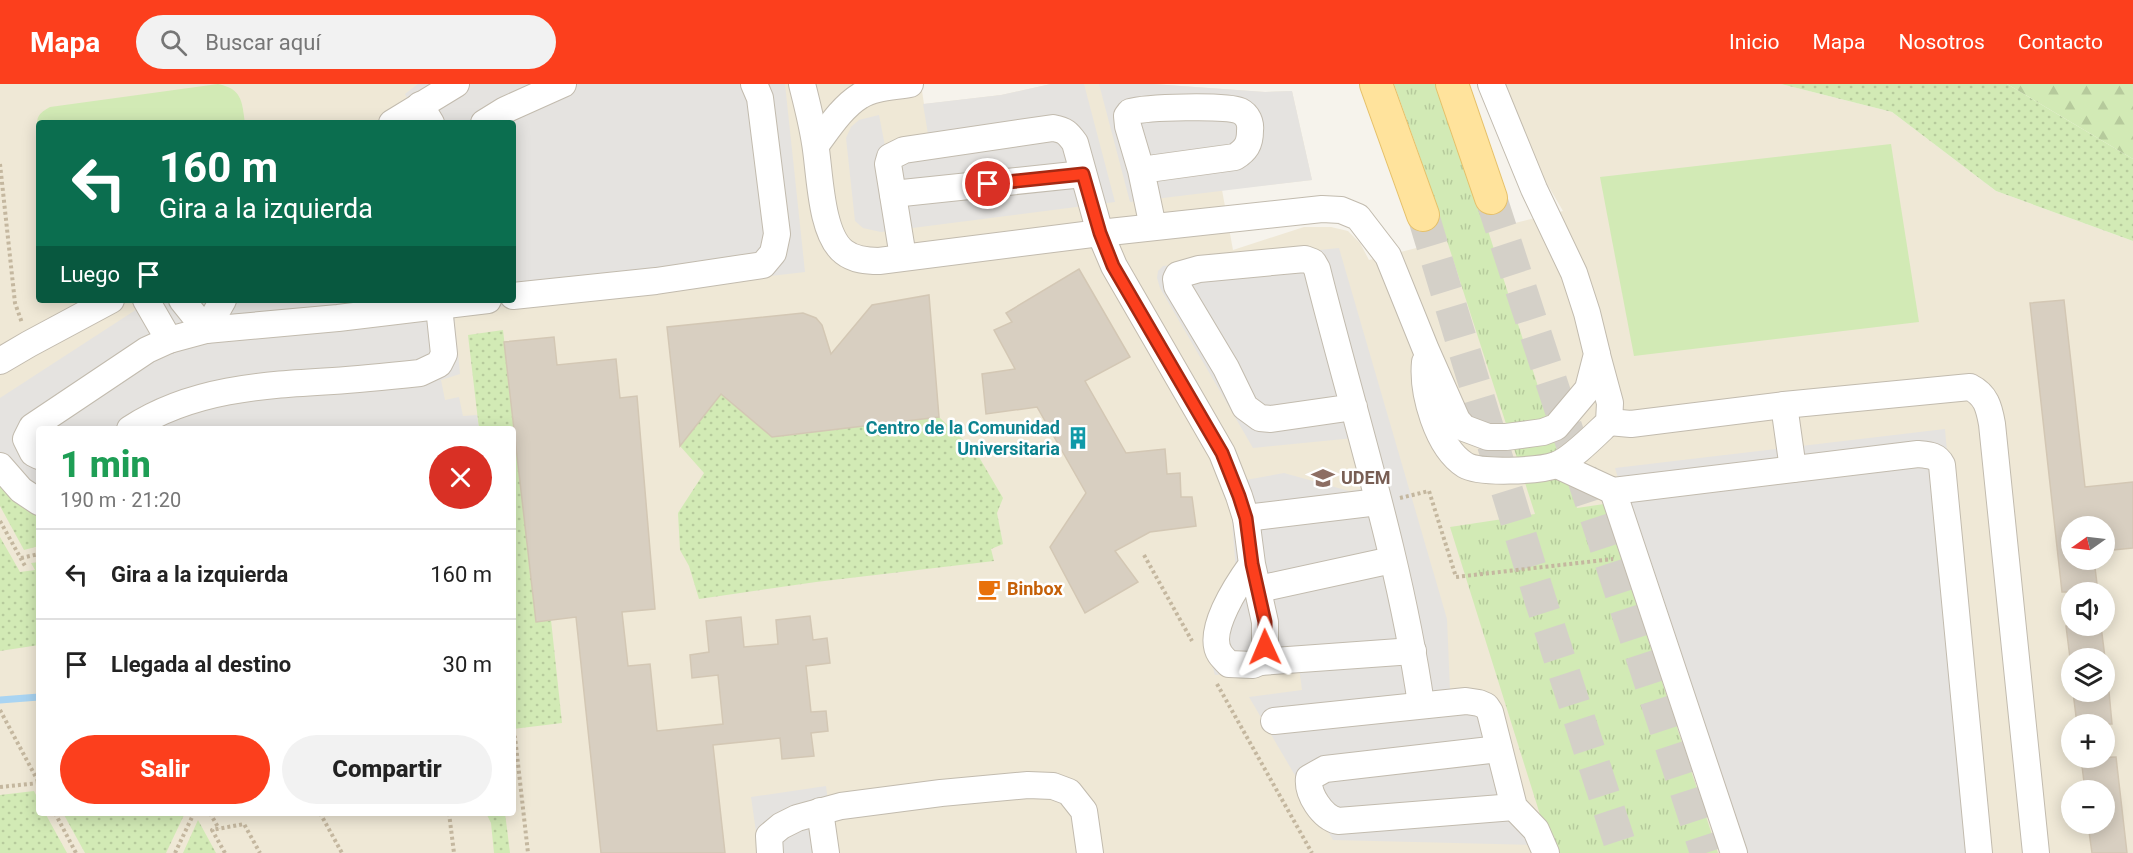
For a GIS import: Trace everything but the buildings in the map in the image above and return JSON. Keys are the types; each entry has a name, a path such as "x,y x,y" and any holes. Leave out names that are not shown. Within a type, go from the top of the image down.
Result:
{"main road":[{"path":"1376,84 1423,215"},
{"path":"1452,84 1491,198"}],"street":[{"path":"489,120 505,110 563,84"},
{"path":"516,296 656,281 763,265 773,253 777,234 760,98 754,84"},
{"path":"802,84 816,145 826,221 833,240 844,252 860,260 879,261 1153,227 1322,209 1341,210 1358,217 1388,256 1426,350 1457,420 1464,428 1488,437 1506,437 1556,427 1588,389 1597,354"},
{"path":"816,145 861,95 876,89 910,84"},
{"path":"1426,350 1424,376 1437,429 1453,454 1467,466 1506,471 1557,465 1609,422 1610,403 1587,313 1574,273 1534,189 1491,84"},
{"path":"403,120 426,114 448,86"},
{"path":"1141,170 1235,157 1245,151 1249,142 1250,126 1247,116 1240,111 1220,108 1145,109 1130,112 1127,116 1128,126 1141,170 1153,227"},
{"path":"903,257 888,164 890,157 897,152 1053,128 1063,129 1069,134 1075,143 1100,233 1113,266 1222,453 1246,518 1252,564 1266,633 1265,647 1260,662"},
{"path":"893,194 1083,174"},
{"path":"1354,407 1271,419 1260,418 1252,413 1245,407 1226,368 1177,286 1178,275 1199,269 1305,259 1313,262 1317,269 1354,407 1392,560 1413,651 1421,704"},
{"path":"0,362 105,303"},
{"path":"148,303 169,340"},
{"path":"184,303 206,330"},
{"path":"206,330 221,303"},
{"path":"36,454 26,439 32,427 147,350 169,340 206,330 467,303"},
{"path":"136,426 180,403 223,391 264,385 420,373 439,364 444,354 439,307"},
{"path":"1609,422 1631,424 1784,405 1970,387 1979,392 1985,399 1992,424 2036,853"},
{"path":"1784,405 1793,469"},
{"path":"1557,465 1613,491 1918,454 1939,459 1942,465 1979,853"},
{"path":"0,466 21,490 36,500"},
{"path":"1613,491 1734,853"},
{"path":"1246,518 1378,502"},
{"path":"1259,590 1392,560"},
{"path":"1252,564 1224,609 1216,630 1219,652 1229,664 1413,651"},
{"path":"1275,721 1421,704 1466,701 1486,706 1490,712 1514,807 1536,830 1546,853"},
{"path":"1499,749 1325,769 1309,778 1308,786 1321,810 1331,819 1338,821 1514,807"},
{"path":"770,853 770,836 781,826 820,811 874,801 1028,785 1053,786 1069,792 1084,811 1090,853"},
{"path":"820,811 826,853"}],"path":[{"path":"0,164 15,303 29,344"},
{"path":"1378,502 1429,492 1456,577 1635,556"},
{"path":"0,521 25,566"},
{"path":"21,558 36,555"},
{"path":"1143,555 1196,647"},
{"path":"1213,678 1312,853"},
{"path":"0,710 36,777"},
{"path":"516,746 528,853"},
{"path":"0,787 36,783"},
{"path":"57,816 76,853"},
{"path":"175,853 193,816"},
{"path":"212,816 219,829"},
{"path":"322,816 342,853"},
{"path":"449,816 454,853"},
{"path":"225,853 212,830 244,824 260,853"}],"shaded area":[{"name":"UDEM","path":"0,84 921,84 924,104 1001,95 1051,84 1153,84 1265,92 1292,91 1312,180 1222,190 1233,250 1304,227 1331,227 1348,231 1360,243 1369,260 1563,211 1519,136 1500,84 1781,84 1892,112 1996,191 2133,241 2133,853 0,853"},
{"path":"418,84 785,84 805,272 454,312 460,374 441,380 445,400 459,397 463,416 477,415 479,426 36,426 36,487 0,460 0,398 146,303 516,303 516,120 418,120 405,94"},
{"path":"1051,84 1084,84 1115,202 881,232 863,228 855,221 846,138 851,127 859,120 879,115 885,146 929,140 923,104 1001,95"},
{"path":"1099,84 1153,84 1265,92 1292,91 1312,180 1130,202"},
{"path":"1339,248 1447,619 1450,690 1491,698 1537,845 1333,840 1249,697 1302,690 1299,667 1215,675 1204,635 1207,621 1237,584 1229,483 1284,473 1349,491 1366,488 1354,438 1253,448 1160,288 1157,278 1158,271 1163,266"},
{"path":"1945,429 1982,853 1731,853 1615,468"},
{"path":"826,786 835,853 759,853 751,797"}],"green space":[{"path":"218,84 232,89 239,97 245,120 38,120 39,115 50,107"},
{"path":"1394,84 1441,84 1577,508 1604,504 1718,853 1552,853 1450,527 1535,514 1421,160"},
{"path":"1781,84 2007,84 2133,159 2133,241 1996,191 1892,112"},
{"path":"2007,84 2133,84 2133,159"},
{"path":"1891,144 1919,322 1634,356 1600,177"},
{"path":"503,330 514,426 479,426 468,335"},
{"path":"721,394 772,437 939,417 976,452 1003,498 997,513 1003,544 991,549 994,561 816,582 699,599 689,566 680,550 678,513 704,473 680,446"},
{"path":"516,445 536,621 551,620 562,723 516,729"},
{"path":"0,478 36,510 36,547 24,550 0,506"},
{"path":"0,537 20,572 35,570 31,563 36,562 36,645 0,651"},
{"path":"34,791 36,816 47,816 67,853 0,853 0,795"},
{"path":"65,816 184,816 166,853 85,853"},
{"path":"488,816 505,816 510,853 494,853 491,823"},
{"path":"198,820 216,853 183,853"}],"waterway":[{"path":"0,700 36,697"}],"tunnel":[{"path":"1491,198 1706,853"},
{"path":"1423,215 1540,599 1623,853"}],"place":[{"name":"Centro de la Comunidad Universitaria","path":"1078,438"},
{"name":"UDEM","path":"1323,478"},
{"name":"Binbox","path":"989,589"}],"route":[{"path":"988,184 1083,174 1100,233 1113,266 1222,453 1239,496 1246,518 1252,564 1265,622 1265,647"}]}
